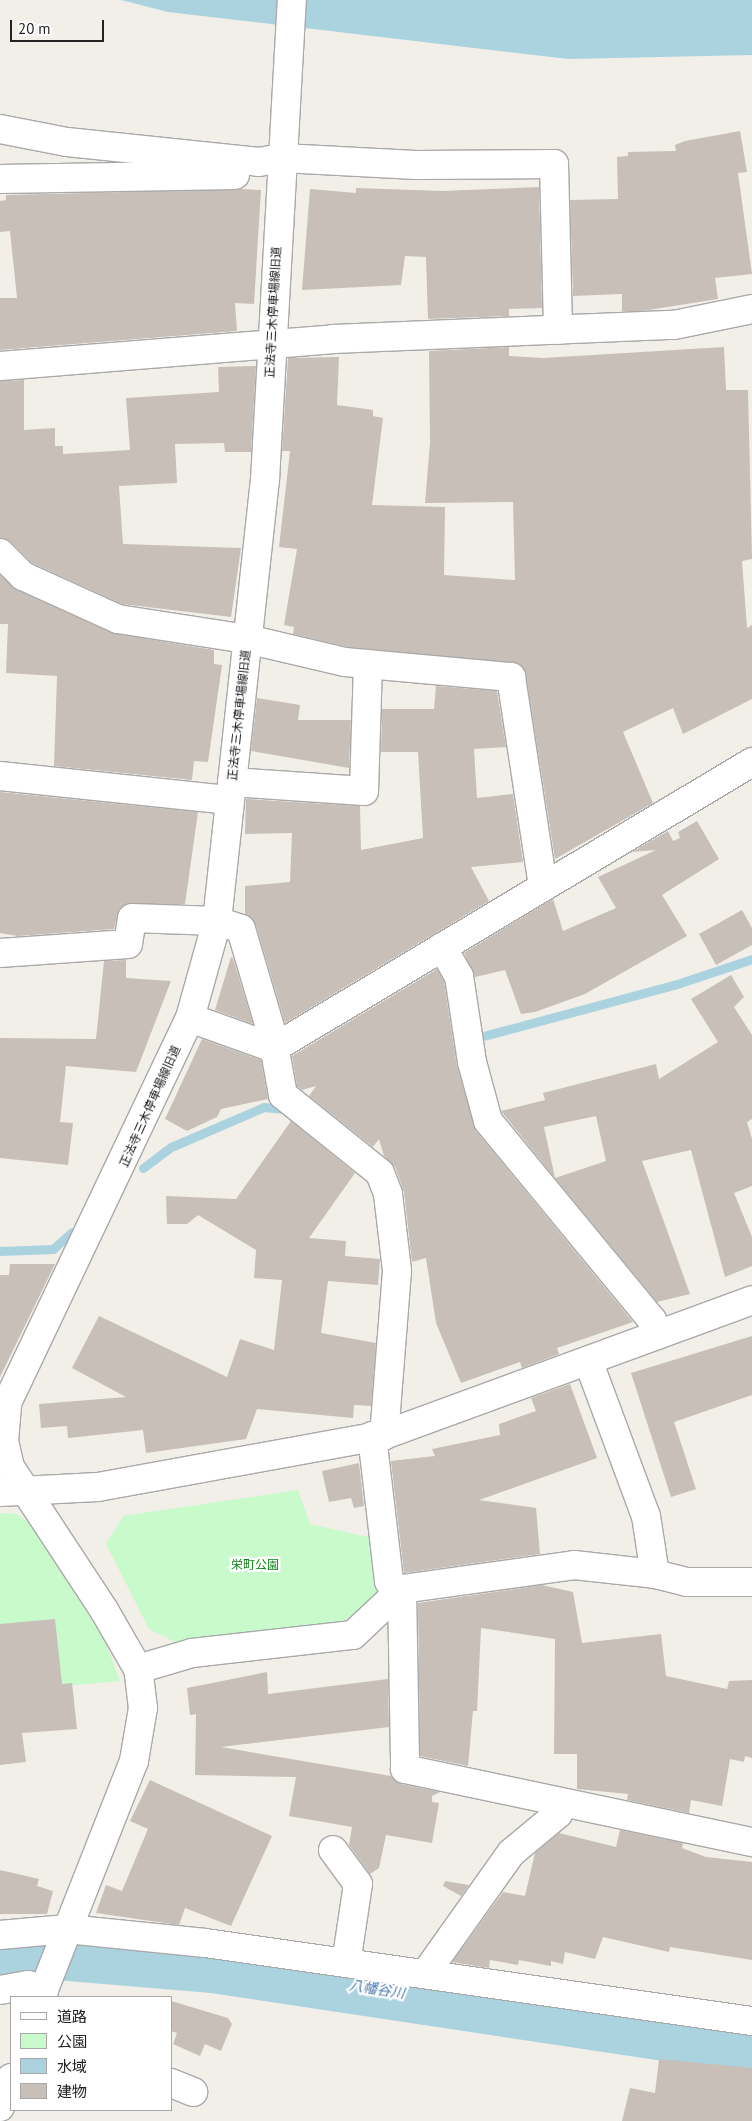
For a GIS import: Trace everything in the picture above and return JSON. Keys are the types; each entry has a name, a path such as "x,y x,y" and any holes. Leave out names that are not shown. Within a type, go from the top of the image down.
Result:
{"street":[{"name":"正法寺三木停車場線旧道","path":"6,1386 106,1203 190,1018 216,921 264,480 271,347 271,160 292,0"},
{"path":"0,129 67,142 271,160 416,165 554,164 558,330"},
{"path":"0,179 260,174 271,160"},
{"path":"0,366 271,347 333,339 674,325 752,309"},
{"path":"0,553 23,576 118,619 248,638 368,664 511,677 543,887"},
{"path":"0,776 231,791 364,791 368,664"},
{"path":"274,1048 543,887 750,769"},
{"path":"0,953 128,944 132,918 216,921 241,928 274,1048 283,1095 380,1173 388,1194 397,1271 378,1436 389,1581 399,1591 405,1769 752,1842"},
{"path":"442,947 459,976 472,1062 488,1121 652,1320 656,1336"},
{"path":"190,1018 274,1048"},
{"path":"11,1490 98,1486 378,1436 589,1363 752,1300"},
{"path":"589,1363 646,1516 655,1574"},
{"path":"0,1990 28,1985 46,1985 134,1761 143,1708 138,1668 104,1610 11,1490 10,1467 4,1441 6,1386"},
{"path":"138,1668 192,1653 353,1635 399,1591 574,1565 655,1574 687,1582 752,1582"},
{"path":"425,1974 511,1853 558,1814 561,1803"},
{"path":"333,1850 358,1884 346,1963"},
{"path":"0,1935 67,1929 346,1963 752,2021"},
{"path":"0,2108 10,2081"}],"green space":[{"name":"栄町公園","path":"298,1490 310,1524 372,1538 378,1593 338,1626 175,1642 149,1629 106,1544 123,1516"},
{"path":"0,1513 17,1514 30,1524 105,1641 120,1681 0,1692"}],"water":[{"path":"121,0 752,0 752,55 568,59 168,12"}],"building":[{"path":"740,131 747,172 738,173 752,274 715,278 718,299 642,311 622,311 622,294 573,296 570,200 618,199 617,157 628,156 628,152 676,151 675,145 685,141"},
{"path":"539,187 542,308 509,309 509,316 428,319 426,257 405,256 401,285 302,290 310,189 356,193 356,188 442,191"},
{"path":"261,190 254,304 235,303 237,331 0,350 0,298 17,298 10,231 0,232 0,201 6,200 6,195"},
{"path":"509,347 509,356 543,358 724,347 726,390 748,390 752,559 742,561 747,628 752,625 752,699 683,734 673,708 623,732 653,803 555,859 526,675 519,664 348,647 293,634 294,627 284,625 297,549 279,547 290,451 282,451 288,358 339,357 337,405 373,410 373,416 383,418 372,505 445,507 444,575 515,580 513,502 425,503 430,443 429,351"},
{"path":"256,366 251,452 225,452 224,443 175,444 177,483 119,486 123,544 241,548 231,617 122,604 32,563 11,542 0,538 0,381 24,380 24,430 55,428 55,446 63,446 63,454 130,450 126,398 219,392 218,367"},
{"path":"0,575 17,590 112,633 214,650 214,664 222,665 208,762 194,761 192,780 54,766 57,676 6,673 8,624 0,624"},
{"path":"436,686 497,691 506,747 474,749 477,798 513,794 523,862 471,867 489,901 285,1023 256,925 245,914 245,886 290,882 292,833 245,834 246,799 360,806 361,850 423,838 418,752 381,752 382,709 434,709"},
{"path":"257,698 300,705 298,720 351,720 349,768 251,751"},
{"path":"0,792 198,812 185,904 126,904 119,909 114,929 18,936 0,933"},
{"path":"697,821 719,859 662,895 687,936 585,994 535,1012 521,1014 505,970 475,977 464,953 553,899 563,931 616,908 598,877 656,850 632,852 668,831 673,841 680,838 678,832"},
{"path":"742,910 752,928 752,945 716,965 699,934"},
{"path":"231,957 233,958 253,1024 215,1010"},
{"path":"126,960 126,978 171,981 136,1072 66,1066 60,1122 73,1123 68,1165 0,1158 0,1038 96,1039 104,961"},
{"path":"437,969 444,981 457,1066 476,1131 633,1322 557,1348 559,1354 522,1368 520,1362 461,1383 436,1323 426,1258 412,1262 404,1192 395,1167 384,1156 379,1139 373,1147 309,1096 316,1086 302,1090 297,1086 292,1056"},
{"path":"731,975 744,997 734,1007 752,1035 752,1119 747,1122 752,1139 752,1186 734,1193 752,1237 752,1266 725,1277 691,1150 642,1161 690,1294 657,1302 555,1178 501,1111 545,1100 543,1093 656,1064 659,1079 718,1042 691,999","holes":["596,1116 606,1161 555,1178 544,1127"]},
{"path":"202,1039 261,1060 268,1099 221,1109 217,1117 187,1131 165,1119"},
{"path":"291,1121 355,1173 309,1238 346,1241 345,1256 380,1259 378,1285 328,1281 321,1333 376,1343 371,1406 354,1405 353,1418 257,1409 246,1439 146,1453 143,1430 68,1438 67,1426 41,1428 39,1404 126,1397 72,1368 99,1316 227,1377 240,1339 274,1350 282,1280 254,1278 256,1250 198,1215 187,1224 167,1224 166,1196 236,1199"},
{"path":"10,1264 55,1264 0,1377 0,1275 9,1275"},
{"path":"752,1336 752,1395 674,1422 696,1489 671,1497 631,1373"},
{"path":"570,1384 597,1458 479,1500 536,1508 540,1554 404,1573 391,1461 435,1456 432,1449 500,1435 499,1424 536,1411 531,1398"},
{"path":"359,1463 364,1506 354,1508 351,1498 329,1502 322,1471"},
{"path":"542,1585 573,1592 582,1643 661,1634 666,1676 727,1689 729,1681 752,1680 752,1758 745,1756 744,1762 730,1759 722,1806 691,1800 689,1813 627,1800 628,1794 577,1789 577,1754 554,1754 555,1639 481,1628 477,1711 473,1711 468,1766 420,1756 418,1603"},
{"path":"55,1619 62,1684 72,1683 77,1729 22,1733 26,1762 0,1765 0,1624"},
{"path":"267,1672 268,1694 388,1679 389,1727 221,1747 391,1776 401,1784 440,1792 432,1796 432,1802 439,1803 432,1843 386,1835 379,1868 370,1874 349,1845 352,1827 289,1816 296,1777 195,1775 196,1714 190,1715 187,1688"},
{"path":"150,1780 272,1836 231,1926 185,1908 179,1925 96,1913 106,1885 122,1891 148,1829 130,1821"},
{"path":"620,1830 683,1843 682,1848 706,1857 752,1862 752,1960 670,1947 669,1952 603,1937 595,1959 565,1952 563,1964 551,1961 551,1966 519,1960 518,1965 490,1960 489,1968 452,1962 503,1892 525,1896 535,1853 559,1833 616,1847"},
{"path":"0,1870 39,1879 37,1886 53,1891 47,1914 0,1914"},
{"path":"445,1881 469,1885 461,1896 443,1886"},
{"path":"172,2001 228,2018 232,2024 221,2051 205,2044 200,2056 173,2044 177,2033 172,2031"},
{"path":"659,2059 752,2068 752,2121 622,2121 630,2088 655,2093"}],"waterway":[{"path":"476,1038 674,985 752,959"},
{"path":"143,1168 171,1147 264,1107 282,1109"},
{"path":"0,1251 53,1249 72,1232"},
{"name":"八幡谷川","path":"0,1956 34,1950 213,1965 752,2046"}]}
